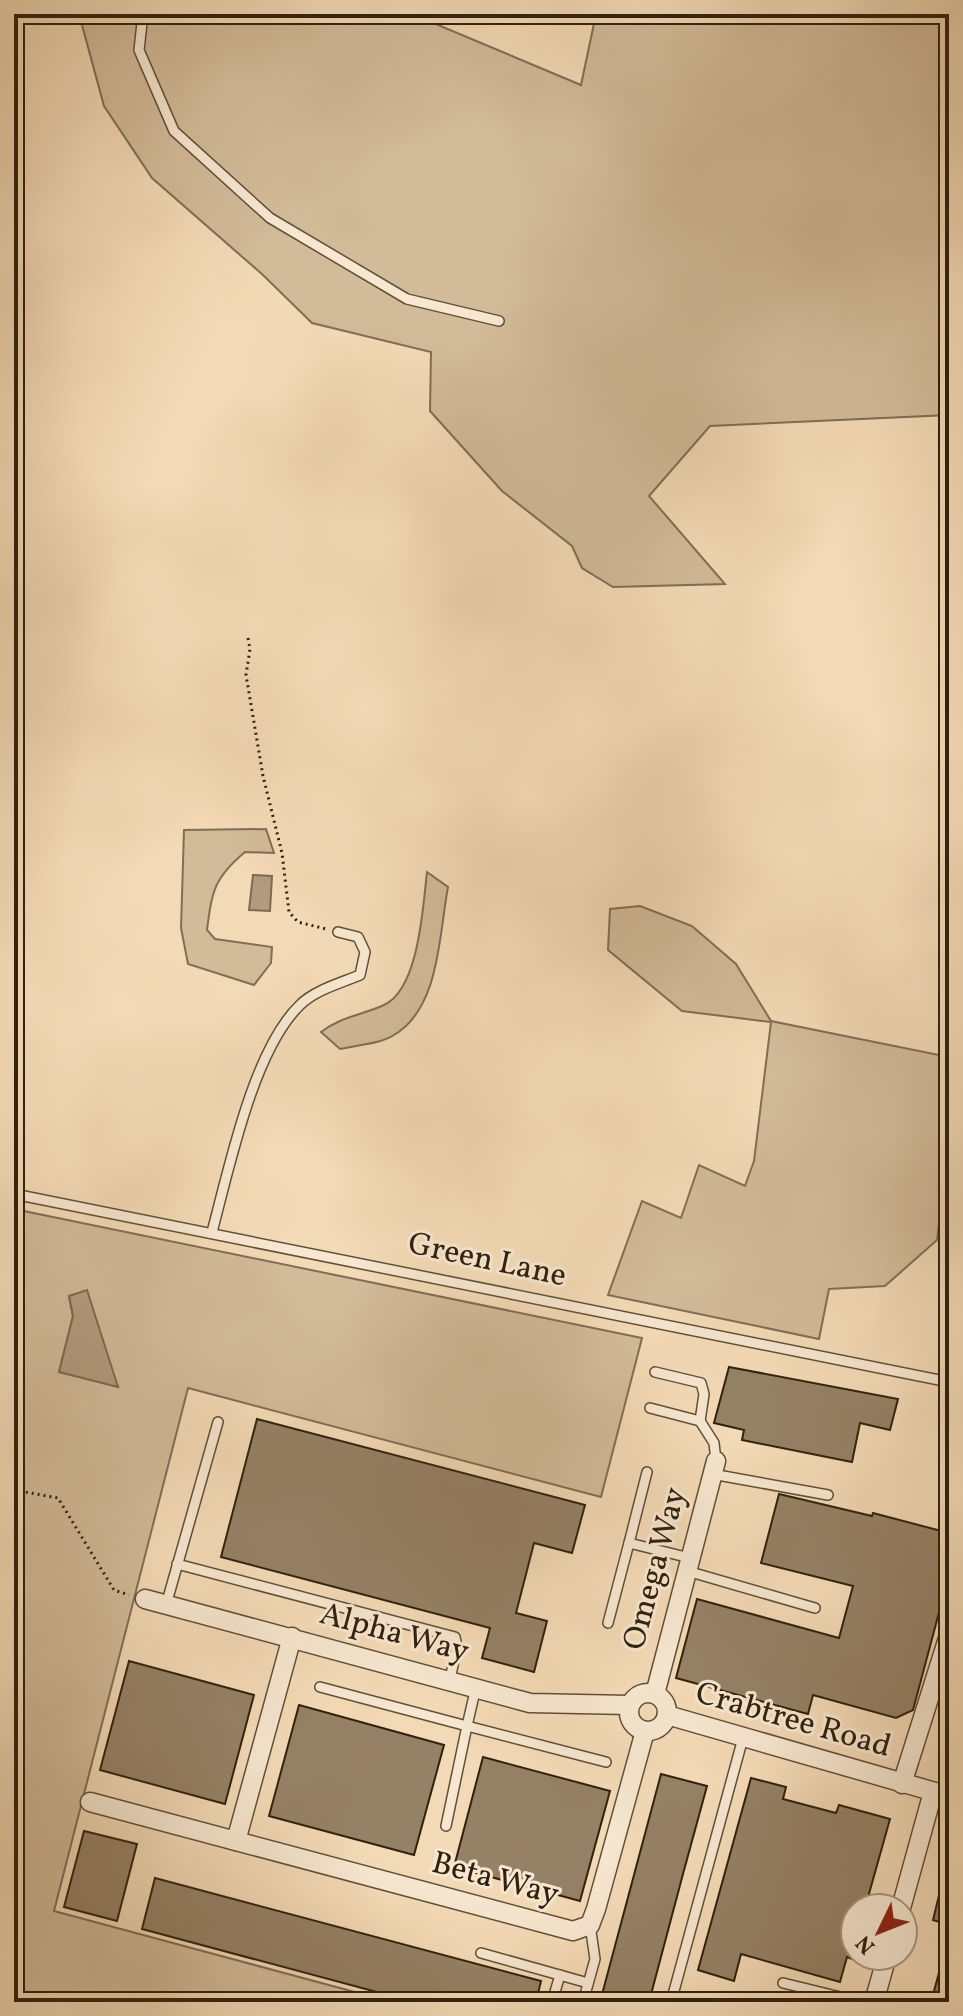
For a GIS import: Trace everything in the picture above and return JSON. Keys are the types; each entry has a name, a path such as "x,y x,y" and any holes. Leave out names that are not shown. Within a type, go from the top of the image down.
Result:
{"street":[{"name":"Omega Way","path":"655,1694 714,1467"},
{"name":"Alpha Way","path":"145,1599 530,1703 629,1705"},
{"path":"902,1784 949,1635"},
{"path":"236,1841 292,1637"},
{"path":"640,1694 655,1694 665,1704 667,1715 656,1729 645,1731 629,1719 629,1705 640,1694"},
{"name":"Crabtree Road","path":"667,1715 941,1794"},
{"name":"Beta Way","path":"90,1802 573,1931 590,1925 645,1731"},
{"path":"907,1892 941,1794"},
{"path":"874,2002 882,1972"}],"lane":[{"path":"143,14 139,50 174,131 270,218 407,299 499,321"},
{"path":"212,1232 240,1127 286,1020 302,1002 360,975 365,952 358,937 338,932"},
{"name":"Green Lane","path":"14,1194 949,1382"},
{"path":"655,1372 701,1383 704,1394 700,1421 714,1443 714,1467 828,1495"},
{"path":"650,1408 700,1421"},
{"path":"166,1605 218,1422"},
{"path":"608,1623 647,1472"},
{"path":"629,1543 815,1608"},
{"path":"177,1564 455,1637 457,1647 450,1679"},
{"path":"320,1687 606,1762"},
{"path":"446,1826 476,1687"},
{"path":"671,2002 743,1738"},
{"path":"583,2002 595,1959 590,1925"},
{"path":"481,1953 588,1983"},
{"path":"552,2002 560,1975"},
{"path":"783,1983 861,2002"}],"path":[{"path":"248,638 246,675 263,776 282,853 289,912 298,922 338,932"},
{"path":"14,1490 58,1498 114,1590 145,1599"}],"shaded area":[{"path":"79,14 412,14 581,85 596,14 949,14 949,415 710,426 649,496 725,584 613,587 582,568 572,546 502,491 430,411 431,352 312,323 263,275 152,178 104,106"},
{"path":"266,829 274,853 245,852 227,870 213,895 207,930 215,939 272,947 271,963 254,985 188,964 181,928 184,830"},
{"path":"427,872 448,887 435,968 421,1007 409,1023 394,1035 340,1049 321,1032 384,1005 396,996 405,982 421,925"},
{"path":"253,875 272,876 270,911 249,910"},
{"path":"640,906 692,926 736,964 771,1021 949,1057 949,1141 937,1240 885,1286 829,1289 819,1339 608,1295 642,1201 681,1218 699,1165 745,1186 754,1161 771,1022 682,1011 608,950 610,909"},
{"path":"14,1209 642,1338 601,1497 188,1388 54,1911 392,2002 14,2002","holes":["69,1297 118,1386 59,1372 73,1316"]},
{"path":"87,1290 118,1387 59,1372 73,1316 69,1296"}],"building":[{"path":"729,1367 898,1399 890,1430 860,1423 852,1462 742,1440 744,1430 714,1423"},
{"path":"257,1419 585,1505 572,1553 534,1543 516,1613 547,1621 534,1672 482,1658 490,1628 221,1557"},
{"path":"779,1494 872,1516 873,1513 949,1533 949,1575 913,1710 896,1718 813,1695 808,1714 676,1678 697,1599 839,1638 853,1586 761,1563"},
{"path":"129,1661 254,1695 225,1804 100,1770"},
{"path":"299,1705 444,1745 414,1855 269,1816"},
{"path":"483,1757 610,1791 580,1901 454,1867"},
{"path":"661,1774 707,1786 649,2002 600,2002"},
{"path":"751,1778 786,1787 783,1799 836,1813 839,1805 890,1819 869,1892 839,1892 839,1972 843,1972 840,1982 741,1954 734,1981 698,1970"},
{"path":"84,1831 137,1844 117,1921 64,1907"},
{"path":"944,1875 949,1876 949,1925 933,1920"},
{"path":"155,1878 541,1981 536,2002 414,2002 142,1929"},
{"path":"945,1951 949,1952 949,2002 931,2002"}]}
